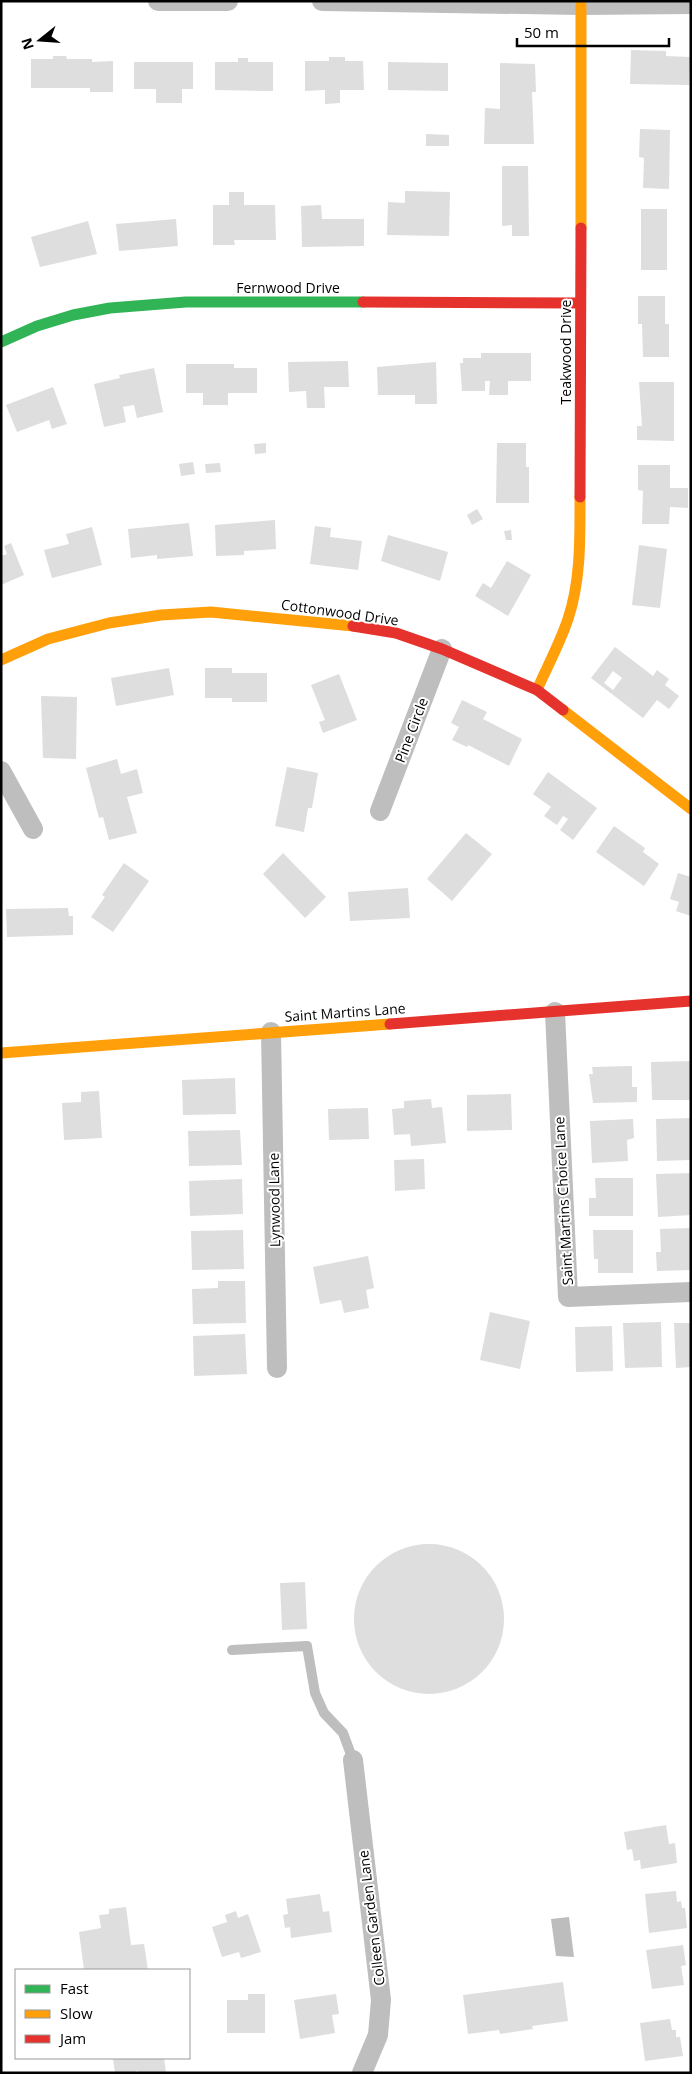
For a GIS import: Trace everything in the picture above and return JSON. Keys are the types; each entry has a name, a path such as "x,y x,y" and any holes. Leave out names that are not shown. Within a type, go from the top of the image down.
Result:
{"street":[{"path":"158,1 228,1"},
{"path":"322,1 581,5 691,4"},
{"name":"Teakwood Drive","path":"537,690 568,620 575,593 580,557 581,5"},
{"name":"Fernwood Drive","path":"1,342 40,324 65,317 139,303 580,303"},
{"name":"Cottonwood Drive","path":"1,660 48,639 109,623 161,615 211,612 344,624 396,633 442,649 537,690 691,809"},
{"name":"Pine Circle","path":"380,811 442,649"},
{"path":"1,771 33,829"},
{"name":"Saint Martins Lane","path":"1,1053 72,1050 271,1032 691,1001"},
{"name":"Saint Martins Choice Lane","path":"555,1012 568,1297 691,1292"},
{"name":"Lynwood Lane","path":"271,1032 277,1368"},
{"name":"Colleen Garden Lane","path":"353,1760 380,2000 378,2035 362,2073"}],"lane":[{"path":"232,1650 307,1646 314,1693 324,1713 342,1733 353,1760"}],"shaded area":[{"path":"569,1917 574,1957 556,1956 551,1919"}],"building":[{"path":"631,50 666,51 666,56 690,57 689,85 630,84"},
{"path":"53,56 66,56 67,59 92,59 92,62 113,61 113,92 90,92 90,88 31,88 31,59 53,59"},
{"path":"329,57 345,57 345,61 363,61 364,90 340,90 340,103 325,104 325,90 305,91 305,61 329,61"},
{"path":"238,58 248,58 248,62 273,62 273,91 215,90 215,62 238,62"},
{"path":"134,62 193,62 193,89 182,89 182,103 156,103 156,89 134,89"},
{"path":"388,62 448,63 448,91 388,90"},
{"path":"500,63 535,64 536,92 532,92 534,144 484,144 485,108 500,109"},
{"path":"640,129 670,130 669,189 643,188 644,158 639,157"},
{"path":"426,134 449,135 449,146 426,146"},
{"path":"502,166 528,166 529,236 512,236 512,225 502,226"},
{"path":"405,191 450,192 449,236 387,235 388,202 405,203"},
{"path":"229,192 244,192 244,205 275,205 276,240 234,240 235,245 213,245 213,205 229,205"},
{"path":"321,205 322,219 364,219 364,246 302,247 301,206"},
{"path":"641,209 667,209 667,270 641,270"},
{"path":"176,219 178,246 119,251 116,224"},
{"path":"88,221 97,254 40,267 31,237"},
{"path":"638,296 665,296 665,324 669,324 669,357 643,357 642,324 638,324"},
{"path":"481,353 531,353 531,381 508,381 508,395 489,395 490,381 485,381 485,391 462,391 460,363 463,363 463,358 481,358"},
{"path":"348,361 349,387 324,387 325,408 307,408 306,391 289,392 288,362"},
{"path":"436,362 437,404 415,404 415,395 378,395 377,367"},
{"path":"186,364 234,364 234,368 257,368 257,393 228,393 228,405 203,405 203,393 186,393"},
{"path":"154,368 163,412 137,418 134,405 123,407 126,422 104,427 94,384 120,378 119,375"},
{"path":"639,382 674,382 674,441 637,440 637,426 642,426"},
{"path":"53,387 67,424 52,429 49,420 17,432 6,405"},
{"path":"266,443 266,453 255,454 254,444"},
{"path":"497,443 526,443 526,467 529,467 529,503 496,503"},
{"path":"193,462 195,474 181,476 179,464"},
{"path":"220,463 221,472 206,473 205,464"},
{"path":"638,465 670,465 670,488 688,488 688,508 670,507 669,524 642,524 643,491 638,490"},
{"path":"477,509 483,519 472,525 467,515"},
{"path":"275,520 276,549 244,551 244,555 216,556 215,525"},
{"path":"189,523 193,556 157,559 157,555 131,558 128,529"},
{"path":"315,526 331,528 330,537 362,541 358,570 310,564"},
{"path":"92,527 102,565 52,578 44,550 69,544 66,534"},
{"path":"511,530 512,540 506,540 504,531"},
{"path":"388,535 448,552 440,581 381,561"},
{"path":"11,543 24,575 1,585 1,556 7,554 4,546"},
{"path":"639,545 667,549 660,608 632,605"},
{"path":"507,561 531,575 508,616 475,596 483,583 491,588"},
{"path":"615,647 653,676 657,670 669,679 665,685 679,696 669,709 657,700 643,718 591,678","holes":["613,671 622,678 613,690 604,683"]},
{"path":"169,668 174,695 116,706 111,678"},
{"path":"205,668 232,668 232,673 267,673 267,702 232,702 232,698 205,698"},
{"path":"339,674 357,720 323,733 319,722 325,720 311,685"},
{"path":"41,696 77,697 76,759 43,758"},
{"path":"462,700 487,712 483,719 522,739 509,766 468,745 467,747 452,740 459,727 451,723"},
{"path":"117,759 121,774 137,769 143,793 127,797 137,833 109,840 103,817 99,818 86,768"},
{"path":"287,767 318,773 312,808 308,808 304,832 275,826"},
{"path":"548,772 597,808 573,840 560,830 568,819 563,816 557,825 544,816 551,807 533,794"},
{"path":"614,826 645,848 643,852 659,864 644,886 596,852"},
{"path":"466,833 492,854 452,901 427,879"},
{"path":"283,853 326,897 305,918 263,874"},
{"path":"124,863 149,881 113,932 91,917 105,897 102,895"},
{"path":"678,873 691,877 691,916 676,911 679,902 670,899"},
{"path":"408,888 410,918 350,921 348,892"},
{"path":"68,908 69,916 73,916 73,935 7,937 6,909"},
{"path":"691,1061 691,1100 652,1100 651,1062"},
{"path":"632,1066 632,1087 637,1087 637,1102 593,1103 589,1074 593,1074 592,1067"},
{"path":"235,1078 236,1114 183,1115 182,1080"},
{"path":"99,1091 102,1138 64,1140 62,1103 81,1102 81,1092"},
{"path":"511,1094 512,1130 467,1131 467,1095"},
{"path":"431,1099 432,1108 442,1107 446,1143 411,1146 410,1134 394,1135 392,1109 404,1108 404,1101"},
{"path":"368,1108 369,1139 329,1140 328,1109"},
{"path":"691,1118 691,1160 657,1161 656,1119"},
{"path":"633,1119 634,1138 627,1140 628,1161 592,1163 590,1121"},
{"path":"240,1130 242,1165 189,1166 188,1131"},
{"path":"424,1159 425,1189 395,1191 394,1160"},
{"path":"691,1173 691,1215 658,1217 656,1174"},
{"path":"595,1178 633,1178 633,1216 589,1216 589,1198 596,1198"},
{"path":"242,1179 243,1214 190,1216 189,1181"},
{"path":"691,1228 691,1270 657,1271 656,1252 661,1252 660,1229"},
{"path":"243,1230 244,1269 192,1270 191,1231"},
{"path":"593,1230 633,1230 633,1273 598,1273 598,1259 594,1259"},
{"path":"368,1256 374,1288 366,1290 369,1308 344,1313 341,1300 320,1304 313,1267"},
{"path":"218,1281 245,1281 246,1323 193,1324 192,1289 218,1288"},
{"path":"490,1312 530,1321 520,1369 480,1360"},
{"path":"661,1322 662,1367 625,1368 623,1323"},
{"path":"674,1323 691,1323 691,1367 676,1368"},
{"path":"612,1326 613,1371 576,1372 575,1327"},
{"path":"245,1334 247,1374 194,1376 193,1336"},
{"path":"429,1544 458,1550 482,1566 498,1590 504,1619 498,1648 482,1672 458,1688 429,1694 400,1688 376,1672 360,1648 354,1619 360,1590 376,1566 400,1550"},
{"path":"305,1582 307,1629 282,1630 280,1583"},
{"path":"666,1825 669,1844 675,1843 677,1863 641,1869 640,1860 634,1861 632,1849 627,1850 624,1832"},
{"path":"676,1891 677,1902 681,1901 682,1908 685,1908 687,1928 649,1933 645,1894"},
{"path":"320,1894 323,1912 329,1911 332,1932 291,1938 290,1927 285,1928 283,1915 288,1914 286,1899"},
{"path":"126,1907 131,1945 144,1944 148,1969 84,1969 79,1932 101,1928 99,1915 109,1914 109,1909"},
{"path":"236,1911 238,1918 248,1914 261,1952 241,1958 239,1952 222,1957 212,1927 227,1922 225,1915"},
{"path":"683,1945 686,1965 681,1966 684,1985 652,1989 646,1950"},
{"path":"563,1982 568,2021 532,2026 533,2029 500,2034 499,2030 468,2034 463,1995"},
{"path":"248,1994 265,1994 265,2033 227,2033 227,2000 248,2000"},
{"path":"336,1994 339,2014 332,2015 335,2033 300,2039 294,2000"},
{"path":"670,2019 672,2030 676,2030 676,2037 680,2037 683,2056 645,2061 640,2023"},
{"path":"113,2059 164,2059 166,2073 138,2073 138,2070 134,2073 115,2073"}],"traffic: fast":[{"path":"1,342 37,326 73,315 110,308 186,302 363,302"}],"traffic: slow":[{"path":"581,5 581,228"},
{"path":"537,690 561,637 572,604 578,574 580,497"},
{"path":"1,660 48,639 109,623 161,615 211,612 353,626"},
{"path":"563,710 691,809"},
{"path":"1,1053 390,1024"}],"traffic: jam":[{"path":"580,497 581,228"},
{"path":"363,302 580,303"},
{"path":"353,626 396,633 442,649 537,690 563,710"},
{"path":"390,1024 691,1001"}]}
